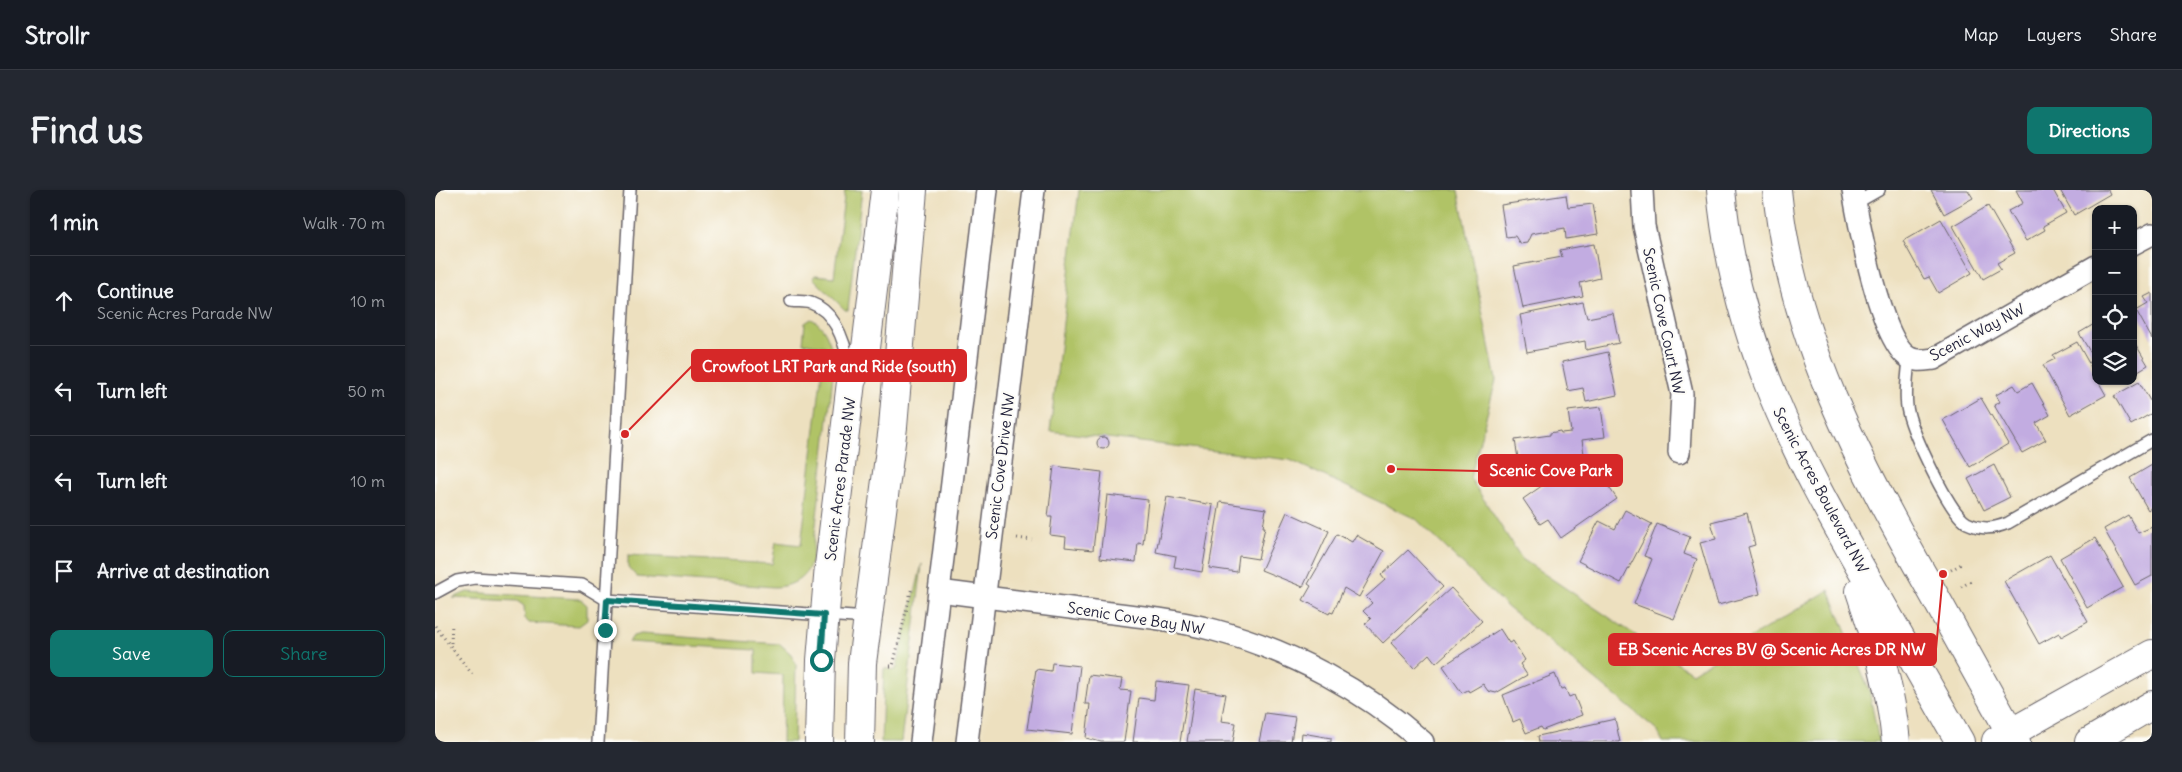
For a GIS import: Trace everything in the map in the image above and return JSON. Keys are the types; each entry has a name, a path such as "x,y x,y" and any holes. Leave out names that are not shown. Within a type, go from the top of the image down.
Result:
{"street":[{"name":"Scenic Acres Parade NW","path":"819,742 824,615 851,382 866,348 885,190"},
{"path":"860,742 861,671 893,428 913,190"},
{"path":"921,742 987,190"},
{"name":"Scenic Cove Drive NW","path":"967,742 1034,190"},
{"name":"Scenic Cove Court NW","path":"1642,190 1644,226 1682,394 1679,453"},
{"name":"Scenic Acres Boulevard NW","path":"1721,190 1736,288 1766,382 1791,440 1960,742"},
{"path":"1777,190 1791,271 1809,337 1823,376 1846,430 1887,512 2007,739 2152,654"},
{"name":"Scenic Way NW","path":"1855,197 1868,264 1888,330 1897,348 1909,358 1920,361 1934,359 2092,268"},
{"path":"2137,242 2152,234"},
{"path":"1839,528 1877,641 1888,684 1896,742"},
{"name":"Scenic Cove Bay NW","path":"939,591 1160,619 1214,630 1265,646 1341,682 1399,721 1423,742"},
{"path":"2103,738 2152,705"}],"lane":[{"path":"598,742 630,190"},
{"path":"1855,197 1879,190"},
{"path":"791,301 811,303 828,314 839,331 847,354 851,382"},
{"path":"1909,358 1908,411 1929,465 1952,506 1965,522 1981,528 1994,528 2008,523 2152,440"},
{"path":"435,593 457,581 475,578 582,585 607,600 868,618"}],"path":[{"path":"1009,537 1032,540"},
{"path":"882,665 893,666 913,583"},
{"path":"451,644 452,623"},
{"path":"435,626 451,644 472,674"}],"green space":[{"path":"845,190 862,190 848,310 845,310 813,278 815,275 834,277"},
{"path":"1079,190 1458,190 1496,380 1470,478 1522,559 1692,673 1829,590 1869,690 1879,742 1663,742 1657,730 1506,606 1416,519 1290,460 1050,431"},
{"path":"811,319 822,327 825,333 831,347 834,367 812,560 806,572 793,583 781,587 637,577 628,567 628,555 772,564 776,542 801,545 825,346 803,343 805,323"},
{"path":"922,564 901,742 881,742 884,668 896,670"},
{"path":"467,592 580,599 587,605 587,620 579,626 529,623 525,619 524,606 517,601 453,598"},
{"path":"641,634 780,644 791,654 796,665 794,742 782,742 783,675 756,673 756,650 629,642 633,636"}],"building":[{"path":"1931,190 1968,190 1973,198 1944,214"},
{"path":"2016,190 2053,190 2066,213 2043,226 2045,230 2026,241 2008,211 2023,203"},
{"path":"2060,190 2108,190 2110,194 2074,215"},
{"path":"1566,195 1568,207 1593,204 1598,234 1566,239 1565,228 1531,234 1527,243 1520,244 1515,236 1506,237 1501,205"},
{"path":"1988,206 2015,253 1997,263 2001,269 1983,279 1953,226"},
{"path":"1941,219 1972,273 1938,293 1929,277 1924,279 1903,241"},
{"path":"1594,244 1600,278 1580,283 1583,296 1523,308 1514,266 1562,257 1560,250"},
{"path":"2152,293 2152,339 2137,312 2137,309 2148,303 2144,297"},
{"path":"1583,302 1587,318 1613,313 1619,343 1586,350 1585,341 1527,352 1520,315"},
{"path":"2092,325 2092,355 2079,333"},
{"path":"2077,342 2092,369 2092,385 2100,385 2106,395 2070,415 2043,365 2055,359 2053,355"},
{"path":"2137,347 2148,365 2137,372"},
{"path":"1608,352 1617,395 1586,402 1583,388 1568,391 1562,362"},
{"path":"2139,382 2152,404 2152,413 2131,425 2114,396 2137,385"},
{"path":"2032,383 2050,415 2036,423 2046,440 2022,453 1994,405 2000,402 1996,395 2014,385 2018,391"},
{"path":"1981,398 2008,444 1970,467 1943,420"},
{"path":"1601,407 1605,437 1582,440 1585,461 1520,471 1515,440 1550,435 1550,433 1560,431 1561,433 1571,432 1568,411"},
{"path":"1105,437 1108,438 1108,448 1101,449 1098,448 1097,441 1098,438"},
{"path":"1994,465 2010,497 1984,510 1968,479"},
{"path":"2152,465 2152,507 2148,510 2130,478"},
{"path":"1054,466 1102,472 1093,550 1065,547 1066,537 1050,535 1052,517 1048,517"},
{"path":"1596,468 1617,499 1561,538 1548,519 1540,524 1523,499 1566,469 1575,482"},
{"path":"1107,495 1148,500 1143,544 1138,543 1136,562 1100,558"},
{"path":"1167,497 1213,505 1202,572 1174,567 1176,556 1156,552"},
{"path":"1220,502 1266,509 1263,527 1265,527 1258,559 1239,556 1237,572 1209,568"},
{"path":"1625,510 1652,524 1621,583 1578,561 1599,521 1615,529"},
{"path":"1287,512 1329,531 1303,587 1261,570"},
{"path":"1747,513 1755,545 1748,547 1760,594 1718,605 1700,543 1716,539 1711,522"},
{"path":"2128,515 2138,533 2152,527 2152,576 2135,585 2104,529"},
{"path":"1657,524 1690,537 1684,554 1697,559 1674,619 1634,604 1652,559 1644,556"},
{"path":"1337,534 1352,542 1356,535 1384,551 1359,597 1344,588 1333,613 1330,612 1329,614 1303,600 1311,586 1308,584"},
{"path":"2095,538 2123,587 2087,608 2060,558"},
{"path":"1408,550 1443,587 1383,643 1365,624 1371,619 1363,611 1372,603 1366,597 1385,580 1381,575"},
{"path":"2050,555 2088,622 2061,637 2059,633 2039,644 2004,581"},
{"path":"1451,588 1482,621 1436,663 1429,654 1414,668 1391,643"},
{"path":"1500,629 1509,643 1513,641 1525,660 1520,664 1527,675 1496,693 1488,691 1483,684 1469,692 1468,690 1462,693 1443,666"},
{"path":"1052,663 1080,666 1072,734 1027,729 1036,669 1051,671"},
{"path":"1555,674 1561,689 1565,688 1569,697 1574,695 1582,715 1543,730 1541,727 1526,733 1520,719 1513,722 1503,695"},
{"path":"1089,675 1122,679 1120,690 1131,691 1124,742 1101,742 1086,738 1090,704 1085,704"},
{"path":"1156,681 1189,685 1180,742 1133,742 1139,698 1154,700"},
{"path":"1195,689 1226,694 1221,721 1236,723 1233,742 1187,742"},
{"path":"1265,713 1295,717 1291,742 1259,742"},
{"path":"1615,719 1620,742 1539,742 1538,736"},
{"path":"1302,733 1331,738 1331,742 1301,742"}],"place":[{"name":"Crowfoot LRT Park and Ride (south)","path":"625,434"},
{"name":"Scenic Cove Park","path":"1391,469"},
{"name":"EB Scenic Acres BV @ Scenic Acres DR NW","path":"1943,574"}],"route":[{"path":"605,630 607,600 824,615 821,660"}]}
